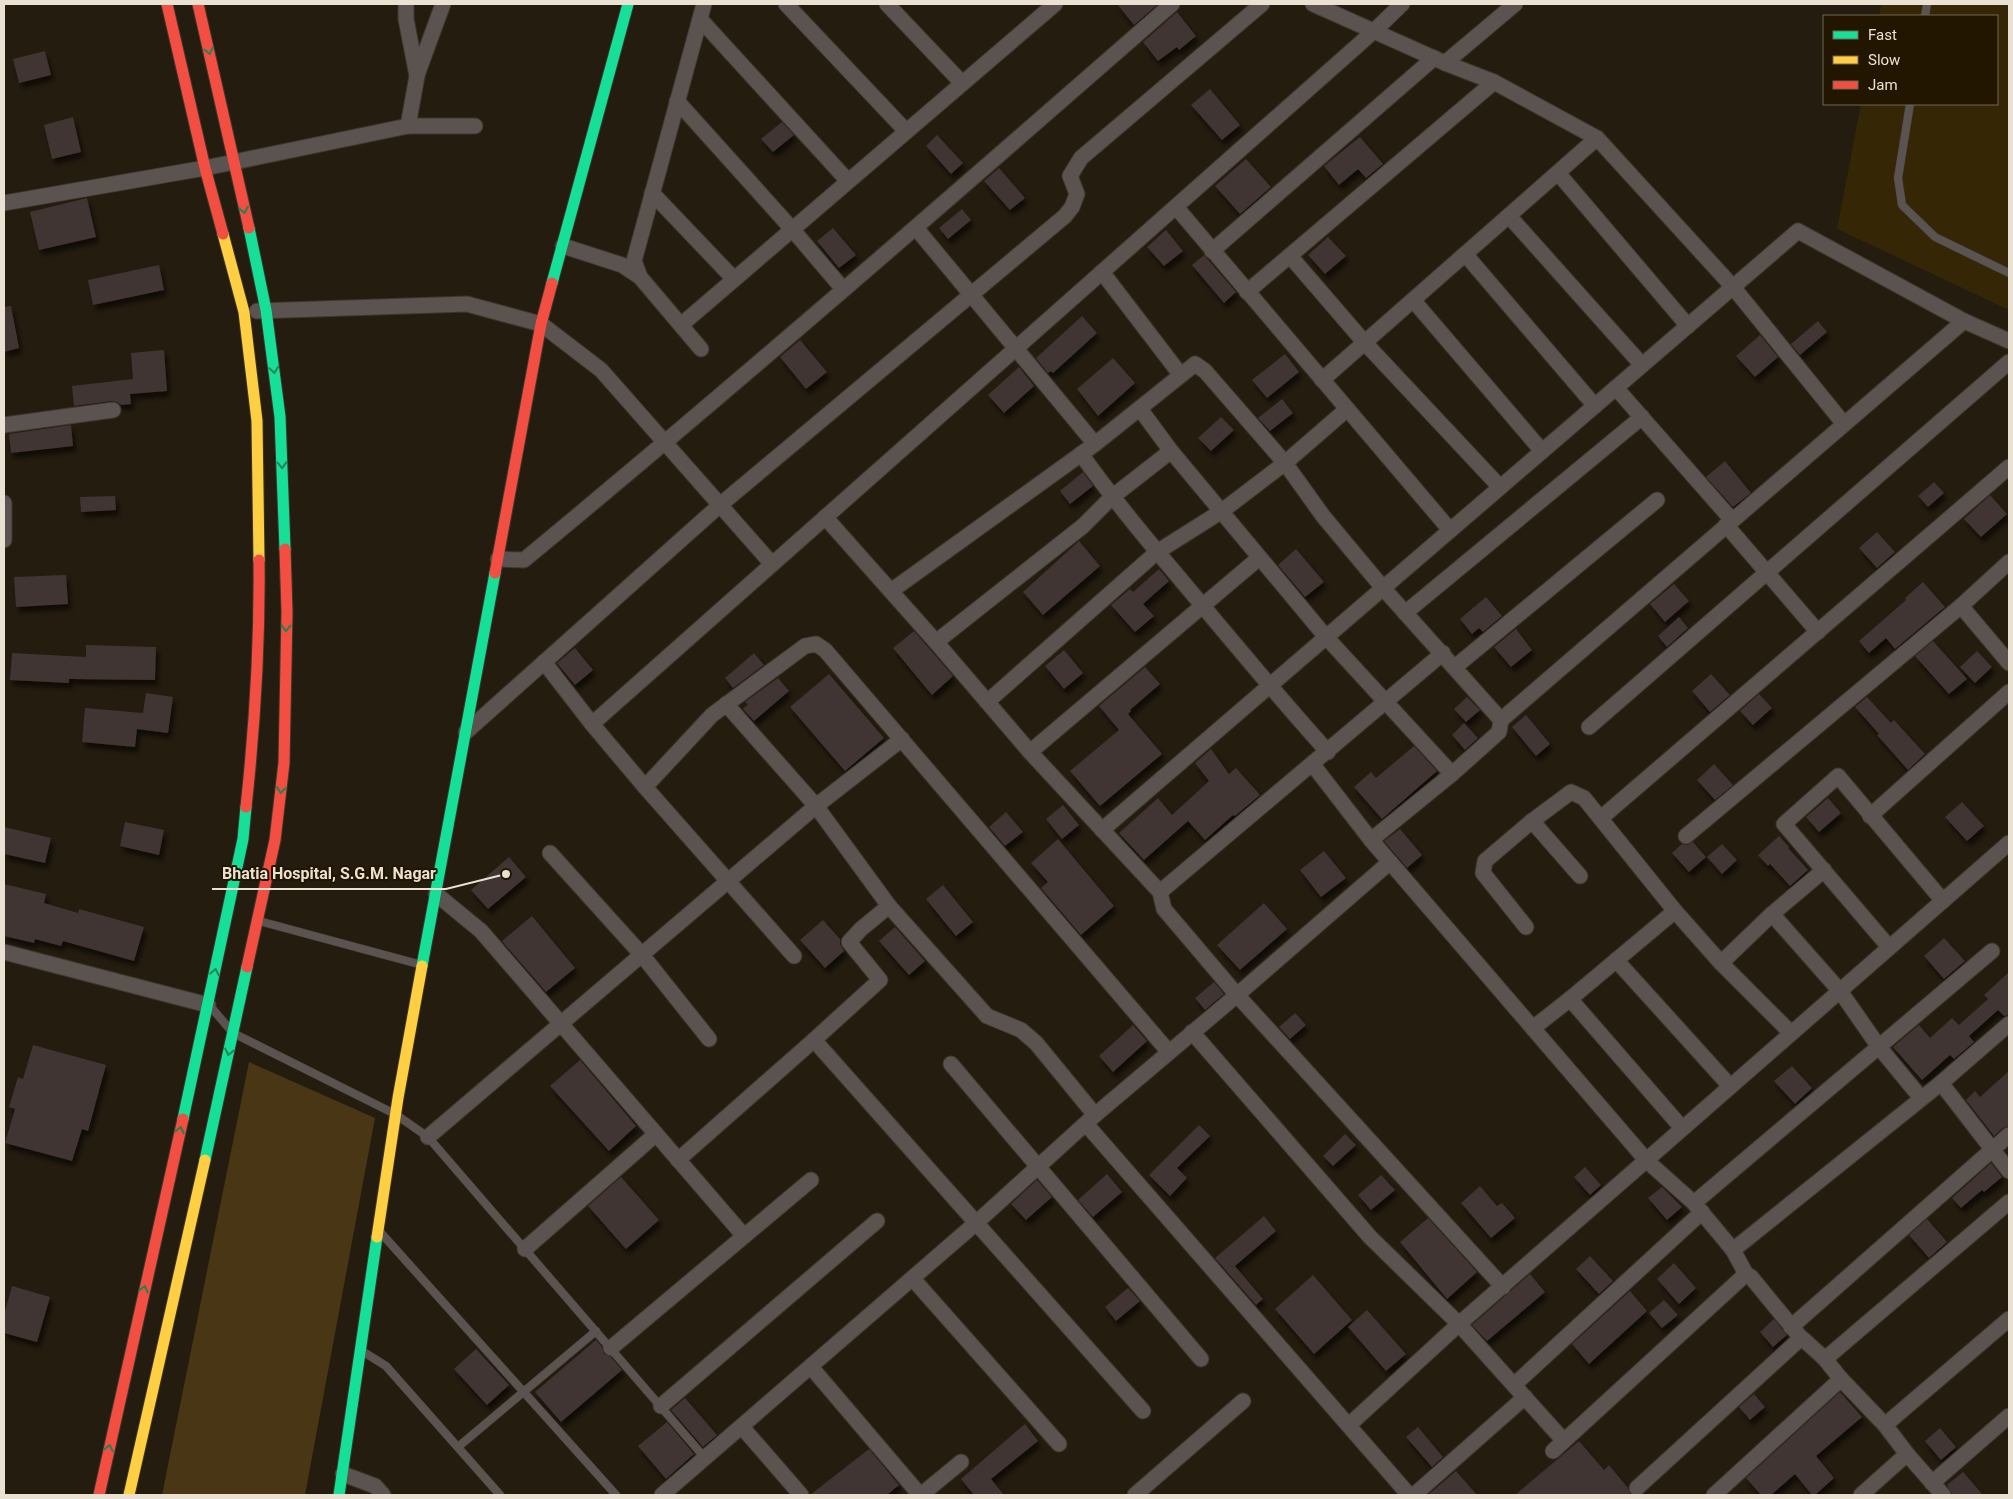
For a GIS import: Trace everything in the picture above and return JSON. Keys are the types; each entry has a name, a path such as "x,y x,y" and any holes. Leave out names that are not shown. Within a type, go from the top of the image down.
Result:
{"street":[{"path":"99,1495 243,839 253,746 260,621 257,509 258,421 244,312 205,168 168,4"},
{"path":"129,1495 191,1227 275,840 284,763 287,612 280,417 266,310 235,162 198,4"},
{"path":"406,4 406,19 417,76"},
{"path":"408,126 417,76 443,4"},
{"path":"340,1495 395,1114 541,324 628,4"},
{"path":"640,277 634,260 704,4"},
{"path":"786,4 906,131"},
{"path":"681,325 1055,4"},
{"path":"498,559 524,560 666,442 842,289 916,228 1172,4"},
{"path":"466,732 720,505 1072,208 1077,194 1070,176 1082,158 1262,4"},
{"path":"1314,4 1439,61 1494,82 1597,138 1733,287 1844,424"},
{"path":"592,724 1374,31 1402,4"},
{"path":"1212,250 1439,61 1515,4"},
{"path":"896,7 962,83"},
{"path":"700,19 848,181"},
{"path":"1247,292 1494,82"},
{"path":"677,101 792,229 842,289"},
{"path":"4,203 205,168 408,126 475,126"},
{"path":"1322,380 1597,138"},
{"path":"1558,172 1688,326"},
{"path":"652,193 734,279"},
{"path":"1176,207 1346,410 1450,530"},
{"path":"1509,216 1642,365"},
{"path":"916,228 1095,444"},
{"path":"1102,830 1798,231 1964,321 2009,341"},
{"path":"562,246 622,265 640,277 701,349"},
{"path":"1465,254 1595,406"},
{"path":"1290,256 1365,342 1500,487"},
{"path":"1102,272 1180,374"},
{"path":"1413,300 1542,451"},
{"path":"244,312 467,304 541,324 601,370 772,564"},
{"path":"1371,840 1452,774 1499,732 1501,720 1964,321"},
{"path":"1589,727 2009,362"},
{"path":"891,591 1095,444 1140,409 1180,374 1195,364 1205,371 1285,463 1324,516 1404,613 1443,653 1501,720"},
{"path":"1616,388 1642,417 1818,632"},
{"path":"1140,409 1171,451 1326,637 1452,774"},
{"path":"4,425 112,410"},
{"path":"986,702 1157,552 1222,511 1285,463 1346,410"},
{"path":"1404,613 1642,417"},
{"path":"936,642 1083,526 1112,497 1171,451"},
{"path":"1081,454 1112,497 1157,552 1269,686 1328,752"},
{"path":"1601,818 2009,467"},
{"path":"1455,667 1657,500"},
{"path":"4,503 4,540"},
{"path":"825,517 1030,752 1160,892 1164,909 1238,995 1502,1287"},
{"path":"1030,752 1259,558"},
{"path":"1686,836 1960,606 2009,562"},
{"path":"1960,606 2009,663"},
{"path":"645,787 712,715 804,646 816,644 825,650 902,739 1168,1051"},
{"path":"1160,892 1443,653"},
{"path":"544,662 592,724 645,787 794,956"},
{"path":"1870,816 2009,692"},
{"path":"726,704 816,806 889,906 987,1016 1021,1030 1036,1043 1090,1119 1409,1495"},
{"path":"428,1137 816,806 902,739"},
{"path":"1312,765 1371,840 1647,1161 1698,1208 1733,1250 1746,1274 1783,1315 1796,1333 1825,1359 1841,1379 1885,1425 1907,1454 1943,1495"},
{"path":"1890,948 1784,824 1838,776 1943,901"},
{"path":"1526,927 1484,873 1485,861 1532,821 1571,792 1584,798 1675,911 1721,964 1791,1033"},
{"path":"1532,821 1580,876"},
{"path":"1349,1425 1459,1324 2009,843"},
{"path":"550,853 642,955 709,1039"},
{"path":"662,1495 976,1224 1037,1166 1168,1051 1238,995 1390,862"},
{"path":"1721,964 1772,914 1824,870"},
{"path":"436,894 481,931 744,1236"},
{"path":"678,1160 880,980 849,942 861,928 889,906"},
{"path":"1533,1028 1675,911"},
{"path":"1772,914 1840,990 1879,1047 1921,1098"},
{"path":"1514,1385 1698,1208 1879,1047 1992,951"},
{"path":"4,952 208,1005"},
{"path":"1616,960 1730,1086"},
{"path":"1570,999 1682,1128"},
{"path":"1733,1250 1941,1083 2009,1024"},
{"path":"1192,1032 1370,1237 1459,1324 1525,1397 1559,1446 1746,1274"},
{"path":"814,1040 1143,1411"},
{"path":"950,1064 1201,1359"},
{"path":"1941,1083 1994,1149 2009,1171"},
{"path":"525,1249 656,1134"},
{"path":"1637,1488 1796,1333 2009,1135"},
{"path":"611,1348 811,1180"},
{"path":"1825,1359 2009,1202"},
{"path":"661,1406 878,1221"},
{"path":"913,1279 1059,1444"},
{"path":"1885,1425 2009,1319"},
{"path":"810,1367 921,1495 961,1462"},
{"path":"1714,1495 1841,1379"},
{"path":"1414,1495 1525,1397"},
{"path":"1135,1495 1243,1401"},
{"path":"1932,1483 2009,1416"},
{"path":"742,1427 796,1494"},
{"path":"1861,1495 1907,1454"},
{"path":"343,1474 375,1486 383,1495"}],"lane":[{"path":"1910,105 1898,178 1902,205 1935,237 2009,272"},
{"path":"257,920 422,965"},
{"path":"208,1005 233,1033 395,1114 428,1137 706,1458"},
{"path":"378,1229 616,1495"},
{"path":"458,1447 596,1331"},
{"path":"361,1350 386,1366 500,1495"}],"shaded area":[{"path":"1881,4 2009,4 2009,310 1837,229 1861,105 1998,105 1998,15 1879,15"},
{"path":"249,1062 375,1118 305,1495 162,1495"}],"building":[{"path":"1117,4 1158,4 1134,25"},
{"path":"1177,12 1196,36 1179,50 1177,47 1158,61 1143,42"},
{"path":"45,51 51,75 19,83 13,59"},
{"path":"1210,89 1240,125 1222,140 1191,105"},
{"path":"73,117 81,152 52,159 44,125"},
{"path":"782,122 794,135 773,152 761,139"},
{"path":"937,135 963,163 951,174 926,146"},
{"path":"1360,137 1383,164 1366,178 1358,169 1339,185 1324,166"},
{"path":"1246,159 1271,187 1240,214 1215,186"},
{"path":"999,168 1025,198 1010,210 984,181"},
{"path":"87,198 96,237 39,250 30,212"},
{"path":"962,209 971,220 948,239 939,228"},
{"path":"833,228 856,255 839,268 817,241"},
{"path":"1166,230 1183,251 1164,266 1147,247"},
{"path":"1328,237 1346,256 1325,274 1308,255"},
{"path":"1204,255 1236,292 1224,303 1192,265"},
{"path":"159,265 164,290 93,305 88,280"},
{"path":"11,306 19,348 4,352 4,307"},
{"path":"1082,316 1097,333 1053,373 1051,371 1048,373 1036,358"},
{"path":"1818,321 1827,332 1800,355 1791,344"},
{"path":"1760,335 1778,357 1755,377 1736,356"},
{"path":"800,340 827,372 806,389 780,357"},
{"path":"164,350 167,391 130,394 131,404 121,405 112,401 74,406 72,386 133,379 131,353"},
{"path":"1285,354 1299,372 1267,398 1252,380"},
{"path":"1113,358 1135,383 1098,416 1077,389"},
{"path":"1019,367 1034,386 1004,413 988,395"},
{"path":"1282,399 1293,413 1270,431 1258,418"},
{"path":"1221,417 1234,430 1211,451 1198,438"},
{"path":"71,425 73,446 11,453 9,434"},
{"path":"1725,461 1751,493 1733,507 1706,477"},
{"path":"1083,472 1093,486 1070,504 1060,491"},
{"path":"1934,482 1944,493 1928,507 1918,496"},
{"path":"1990,495 2007,514 1981,537 1964,519"},
{"path":"115,496 116,510 81,512 80,497"},
{"path":"1877,532 1895,552 1877,568 1859,548"},
{"path":"1079,541 1100,566 1043,615 1023,592"},
{"path":"1296,549 1324,582 1305,597 1278,565"},
{"path":"1159,569 1169,581 1143,604 1154,616 1135,632 1111,605 1130,589 1133,592"},
{"path":"66,575 68,604 16,607 14,577"},
{"path":"1923,582 1945,607 1895,649 1886,638 1869,653 1859,641 1906,600 1905,598"},
{"path":"1674,584 1689,601 1665,622 1650,604"},
{"path":"1486,597 1502,616 1483,632 1479,628 1472,634 1460,619"},
{"path":"1679,617 1688,628 1667,647 1658,636"},
{"path":"1516,629 1532,650 1511,667 1494,647"},
{"path":"914,631 953,676 932,695 893,648"},
{"path":"1933,641 1967,679 1949,694 1915,656"},
{"path":"86,645 156,647 155,680 69,679 69,683 10,680 12,653 86,657"},
{"path":"575,648 593,670 575,685 557,663"},
{"path":"1064,650 1083,673 1064,689 1045,666"},
{"path":"1977,651 1992,667 1975,683 1960,667"},
{"path":"754,653 764,665 733,688 725,678"},
{"path":"1145,667 1160,684 1130,710 1128,714 1162,754 1100,806 1070,771 1119,730 1099,706"},
{"path":"829,674 884,738 845,771 790,707"},
{"path":"1711,674 1730,695 1710,712 1692,691"},
{"path":"778,678 789,691 754,721 743,709 748,704 745,702"},
{"path":"146,693 173,697 168,733 137,729 135,747 82,742 85,708 143,713"},
{"path":"1759,694 1772,708 1753,725 1740,711"},
{"path":"1467,697 1480,710 1466,722 1454,709"},
{"path":"1867,697 1891,723 1894,720 1925,754 1908,770 1855,707"},
{"path":"1526,715 1550,744 1536,756 1512,727"},
{"path":"1464,723 1478,738 1465,750 1452,735"},
{"path":"1414,746 1437,771 1382,819 1354,787 1371,772 1376,778"},
{"path":"1211,749 1229,774 1236,768 1260,795 1235,816 1233,815 1205,840 1188,821 1144,860 1119,833 1158,798 1172,815 1209,781 1195,763"},
{"path":"1714,764 1733,785 1715,800 1697,780"},
{"path":"1828,798 1841,813 1819,832 1806,817"},
{"path":"1962,802 1984,826 1967,841 1945,817"},
{"path":"1063,805 1079,825 1062,839 1046,819"},
{"path":"1006,812 1023,832 1005,846 989,827"},
{"path":"125,822 164,830 159,855 120,846"},
{"path":"4,827 51,838 45,863 4,854"},
{"path":"1400,829 1422,855 1407,868 1384,841"},
{"path":"1779,836 1808,870 1790,886 1770,864 1768,866 1758,855"},
{"path":"1058,839 1114,906 1081,935 1041,888 1048,882 1031,863"},
{"path":"1693,842 1706,857 1689,872 1672,853 1682,844 1687,845"},
{"path":"1722,844 1737,860 1722,874 1707,857"},
{"path":"1324,851 1346,878 1321,897 1300,870"},
{"path":"509,857 526,877 488,909 471,890"},
{"path":"4,884 46,894 44,903 78,913 79,909 144,927 134,961 63,941 61,946 35,939 34,943 4,936"},
{"path":"943,885 973,922 956,936 926,899"},
{"path":"1264,903 1287,929 1240,970 1217,945"},
{"path":"532,916 575,968 546,992 502,941"},
{"path":"823,920 840,939 840,944 844,951 825,968 800,940"},
{"path":"895,927 925,961 909,975 879,941"},
{"path":"1944,938 1965,961 1944,979 1924,956"},
{"path":"2009,972 2009,1015 2004,1016 1998,1010 1969,1036 1974,1042 1954,1059 1950,1055 1922,1080 1893,1047 1919,1025 1930,1038 1952,1018 1959,1025 1988,999 1984,995"},
{"path":"1214,982 1224,994 1205,1010 1195,998"},
{"path":"1295,1013 1306,1025 1290,1039 1279,1027"},
{"path":"1133,1025 1147,1041 1113,1072 1099,1056"},
{"path":"33,1045 106,1065 88,1131 82,1129 72,1161 5,1143 15,1109 9,1107 18,1077 23,1079"},
{"path":"580,1060 636,1126 609,1151 550,1086"},
{"path":"1792,1066 1812,1088 1795,1104 1774,1081"},
{"path":"2009,1071 2009,1126 2003,1128 1994,1136 1966,1100 1975,1091 1980,1097"},
{"path":"1199,1125 1210,1136 1177,1168 1187,1178 1170,1196 1149,1175"},
{"path":"1345,1134 1356,1145 1333,1166 1323,1156"},
{"path":"1991,1163 2002,1177 1984,1192 1982,1190 1961,1208 1952,1198"},
{"path":"1585,1167 1601,1185 1590,1195 1574,1177"},
{"path":"1107,1174 1122,1192 1093,1217 1078,1200"},
{"path":"1381,1175 1395,1190 1371,1210 1358,1195"},
{"path":"621,1177 659,1220 626,1249 588,1206"},
{"path":"1037,1180 1052,1197 1026,1220 1011,1204"},
{"path":"1480,1186 1497,1206 1502,1203 1515,1218 1491,1238 1461,1203"},
{"path":"1662,1187 1682,1207 1667,1220 1648,1198"},
{"path":"1264,1216 1276,1231 1235,1266 1263,1299 1256,1305 1215,1258"},
{"path":"1428,1218 1477,1272 1447,1299 1400,1242"},
{"path":"1927,1219 1947,1242 1929,1258 1909,1235"},
{"path":"1590,1256 1613,1281 1599,1294 1576,1269"},
{"path":"1674,1263 1696,1288 1679,1304 1657,1279"},
{"path":"1530,1274 1545,1292 1487,1341 1472,1325"},
{"path":"1313,1275 1352,1320 1314,1354 1275,1309"},
{"path":"12,1286 50,1297 37,1342 4,1333 4,1315"},
{"path":"1128,1288 1140,1301 1116,1321 1105,1307"},
{"path":"1630,1291 1647,1311 1589,1364 1572,1344"},
{"path":"1664,1300 1678,1315 1662,1328 1649,1313"},
{"path":"1367,1310 1406,1354 1386,1371 1348,1327"},
{"path":"1774,1319 1787,1335 1773,1347 1760,1332"},
{"path":"596,1340 602,1347 604,1354 611,1357 622,1370 561,1422 535,1392"},
{"path":"476,1349 509,1385 487,1405 454,1369"},
{"path":"1840,1392 1862,1417 1816,1456 1834,1478 1815,1495 1812,1495 1795,1474 1771,1495 1761,1495 1746,1478"},
{"path":"1754,1394 1765,1407 1750,1420 1739,1407"},
{"path":"685,1398 717,1435 703,1447 671,1410"},
{"path":"667,1422 694,1454 666,1479 638,1446"},
{"path":"1025,1424 1038,1441 991,1479 1004,1495 974,1495 961,1479"},
{"path":"1418,1427 1443,1457 1432,1467 1406,1437"},
{"path":"1940,1428 1956,1447 1941,1460 1925,1441"},
{"path":"1579,1441 1604,1470 1609,1465 1628,1488 1631,1495 1515,1495"},
{"path":"869,1449 899,1485 887,1495 810,1495"},
{"path":"1456,1471 1477,1495 1428,1495"},
{"path":"1963,1472 1983,1495 1952,1495 1947,1485"}],"traffic: fast":[{"path":"552,283 628,4"},
{"path":"249,228 266,310 280,417 285,549"},
{"path":"422,966 495,573"},
{"path":"183,1119 243,839 246,807"},
{"path":"205,1160 247,967"},
{"path":"339,1495 377,1237"}],"traffic: slow":[{"path":"223,234 244,312 257,421 259,560"},
{"path":"377,1237 398,1098 422,966"},
{"path":"129,1495 205,1160"}],"traffic: jam":[{"path":"167,4 205,168 223,234"},
{"path":"198,4 249,228"},
{"path":"495,573 541,324 552,283"},
{"path":"247,967 275,840 284,763 287,612 285,549"},
{"path":"246,807 256,683 259,622 259,560"},
{"path":"99,1495 183,1119"}],"place":[{"name":"Bhatia Hospital, S.G.M. Nagar","path":"506,874"}]}
